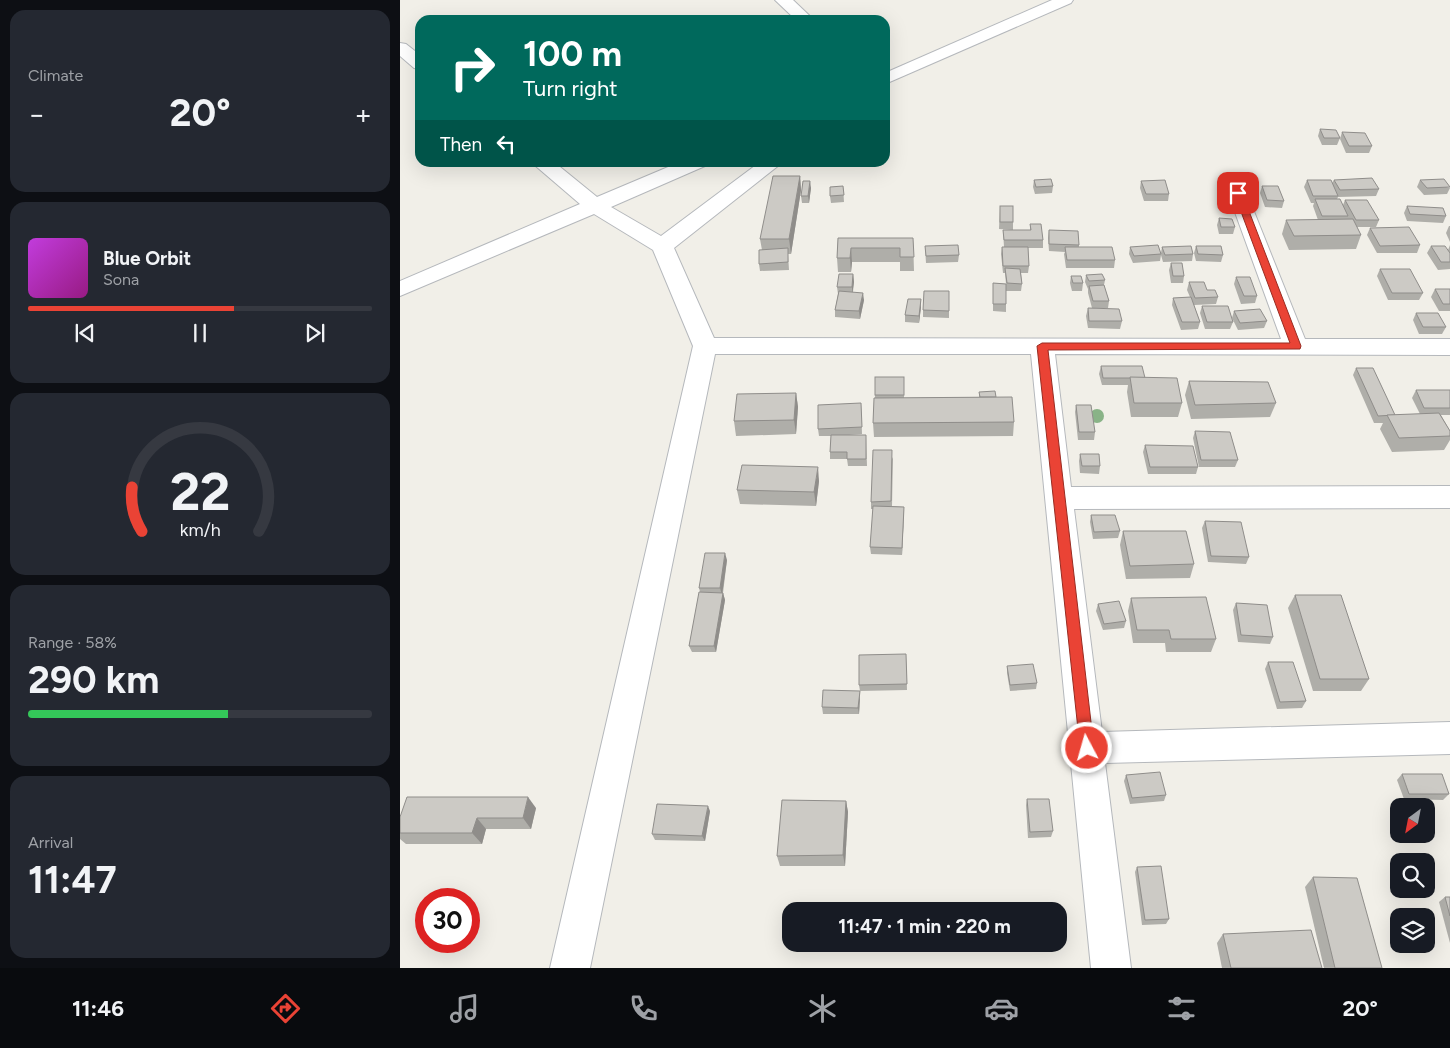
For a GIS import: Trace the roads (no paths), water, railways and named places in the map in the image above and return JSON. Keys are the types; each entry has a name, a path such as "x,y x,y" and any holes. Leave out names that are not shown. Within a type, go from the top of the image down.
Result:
{"street":[{"path":"783,0 800,15"},
{"path":"890,78 1065,0"},
{"path":"400,48 415,60"},
{"path":"547,167 595,206 662,246 705,346 570,968"},
{"path":"400,289 686,167"},
{"path":"662,246 765,167"},
{"path":"1238,193 1296,346"},
{"path":"705,346 1450,347"},
{"path":"1042,346 1111,968"},
{"path":"1059,498 1450,497"},
{"path":"1087,748 1450,738"}]}
